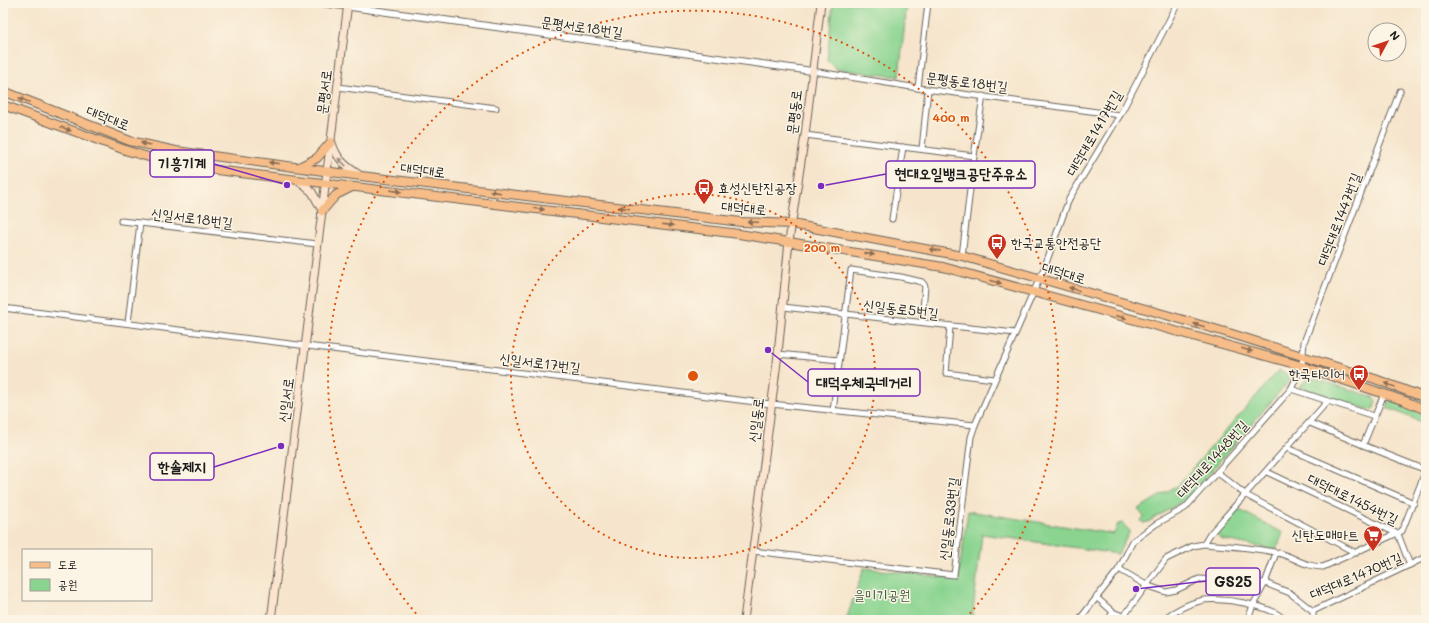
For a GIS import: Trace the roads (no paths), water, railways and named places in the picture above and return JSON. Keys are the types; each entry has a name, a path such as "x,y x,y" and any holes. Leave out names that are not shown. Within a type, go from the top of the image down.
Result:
{"main road":[{"name":"문평동로","path":"792,224 805,135 821,3"},
{"name":"문평서로","path":"325,183 348,5"},
{"name":"대덕대로","path":"3,91 130,141 176,151 300,166 362,176 741,222 792,224 962,256 1304,356 1375,379 1426,398"},
{"name":"대덕대로","path":"3,105 128,151 176,164 789,241 943,267 1032,293 1302,366 1426,410"},
{"path":"300,166 317,158 331,142 336,155 341,162 362,176"},
{"path":"297,180 312,192 322,210 336,195 345,189 358,186"},
{"name":"신일서로","path":"272,620 325,183"},
{"name":"신일동로","path":"744,620 778,354 792,224"}],"street":[{"name":"문평서로18번길","path":"322,3 348,5 812,71"},
{"path":"918,88 928,3"},
{"name":"대덕대로1417번길","path":"1038,278 1045,266 1069,199 1120,115 1178,3"},
{"name":"문평동로18번길","path":"812,71 918,88 1120,115"},
{"path":"338,87 496,108"},
{"path":"922,149 928,89"},
{"name":"대덕대로1447번길","path":"1304,356 1304,342 1400,91"},
{"path":"962,256 983,96"},
{"path":"805,135 974,156"},
{"path":"892,219 903,147"},
{"path":"121,221 140,223"},
{"name":"신일서로18번길","path":"128,323 140,223 317,244"},
{"path":"833,411 852,270 901,277 922,282 925,286 922,322"},
{"name":"신일동로33번길","path":"753,551 954,575 971,437 974,425 1038,278"},
{"name":"신일동로5번길","path":"783,307 922,322 950,327 1015,333"},
{"path":"3,308 306,346"},
{"path":"950,327 946,373 994,379"},
{"name":"신일서로17번길","path":"306,346 771,404 974,425"},
{"path":"778,354 839,360"},
{"name":"대덕대로1448번길","path":"1079,620 1096,596 1119,569 1133,541 1156,524 1185,508 1291,389 1302,366 1304,356"},
{"path":"1291,389 1327,402 1374,416"},
{"path":"1363,445 1384,394"},
{"path":"1204,544 1210,534 1267,472 1327,402"},
{"path":"1124,616 1166,559 1193,546 1204,544 1257,549 1276,553 1311,567 1323,567 1402,531 1426,470 1310,422"},
{"name":"대덕대로1454번길","path":"1287,448 1414,503"},
{"path":"1217,472 1246,494 1356,553"},
{"name":"대덕대로1454번길","path":"1267,472 1398,534 1410,565"},
{"path":"1248,620 1253,605 1265,583 1276,553"},
{"name":"대덕대로1470번길","path":"1119,569 1146,585 1166,592 1176,590 1199,579 1265,583 1290,593 1313,611 1426,557"},
{"path":"1096,596 1113,612 1131,620"},
{"path":"1162,620 1174,612 1200,600 1253,605 1273,611 1284,620"},
{"path":"1313,611 1313,620"},
{"path":"1108,620 1113,612"}],"place":[{"name":"기흥기계","path":"287,185"},
{"name":"현대오일뱅크공단주유소","path":"821,186"},
{"name":"효성신탄진공장","path":"704,205"},
{"name":"한국교통안전공단","path":"997,260"},
{"name":"대덕우체국네거리","path":"768,350"},
{"name":"한국타이어","path":"1359,391"},
{"name":"한솔제지","path":"281,446"},
{"name":"신탄도매마트","path":"1373,552"},
{"name":"GS25","path":"1136,589"}],"park label":[{"name":"을미기공원","path":"882,595"}]}
